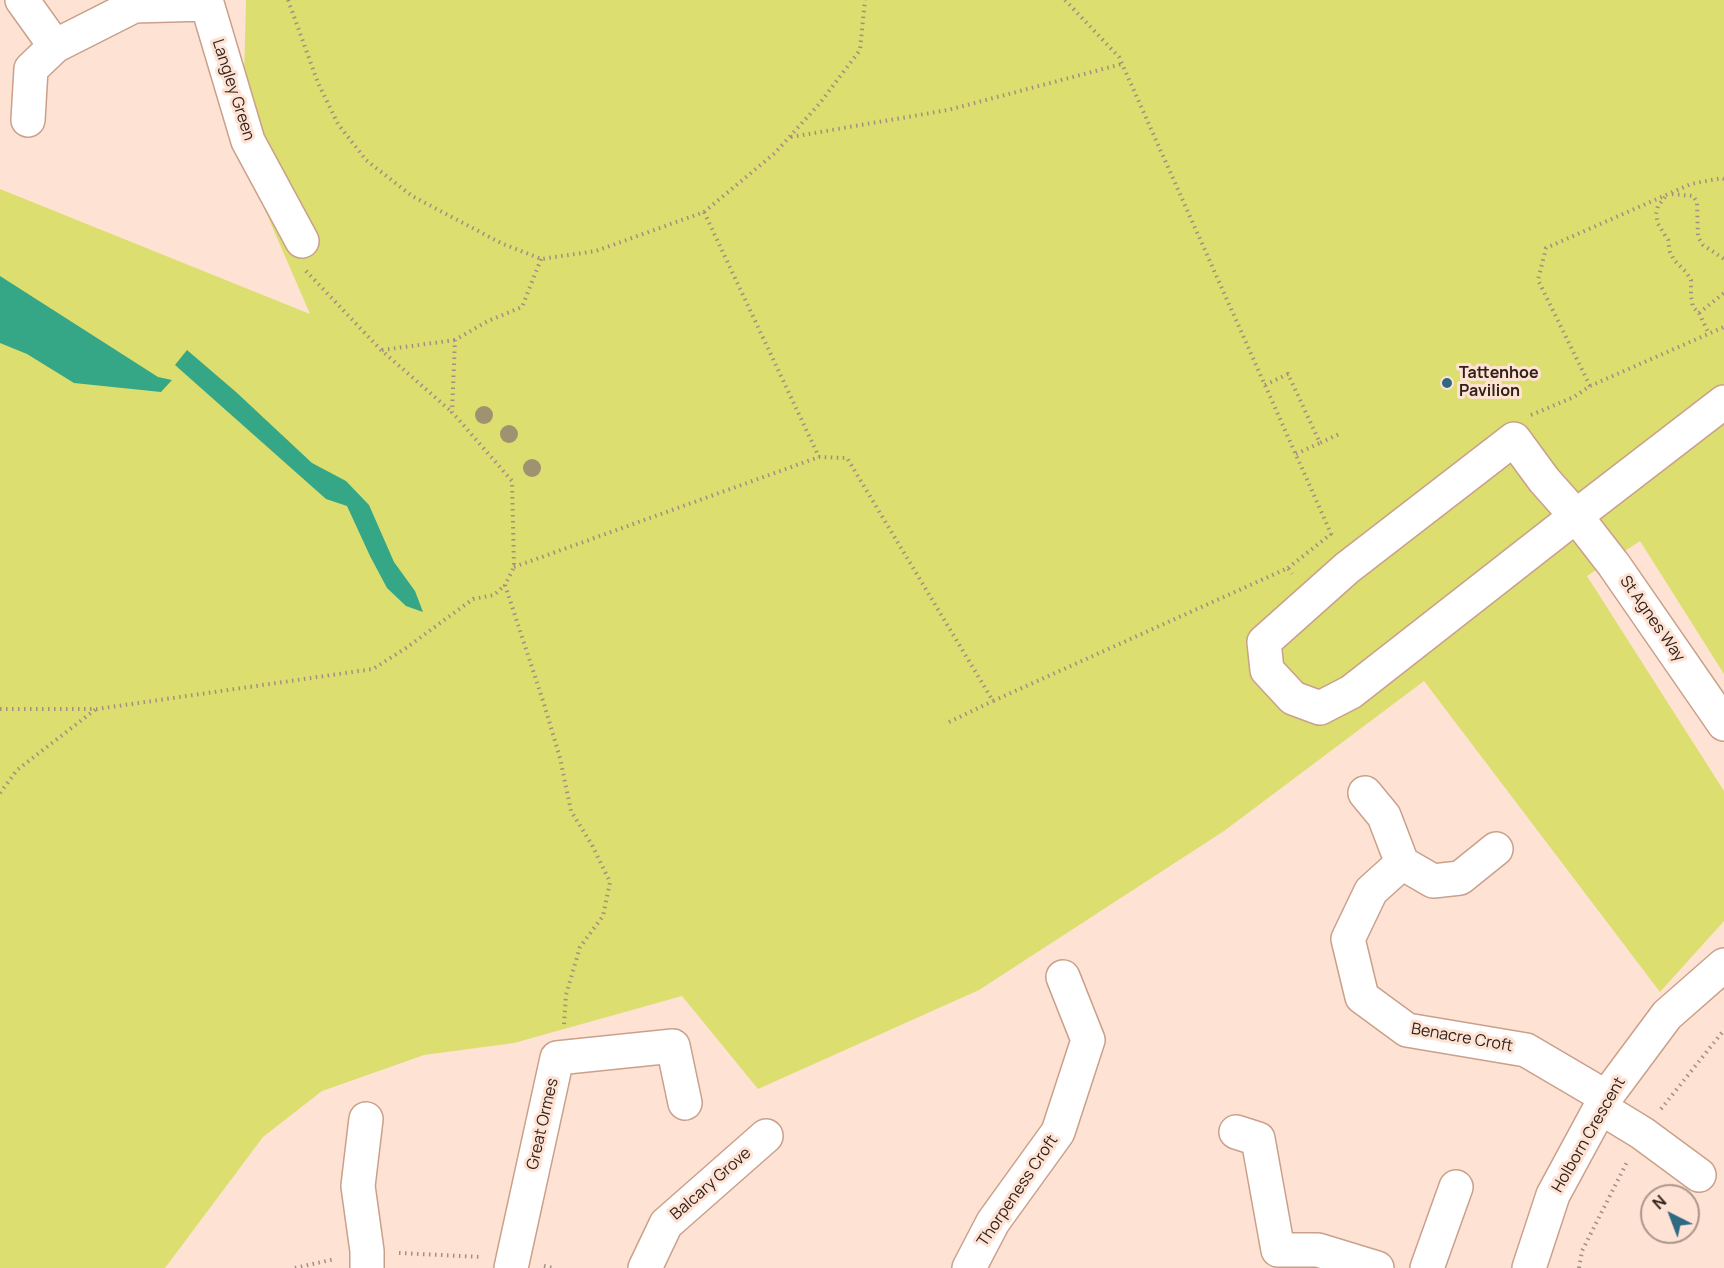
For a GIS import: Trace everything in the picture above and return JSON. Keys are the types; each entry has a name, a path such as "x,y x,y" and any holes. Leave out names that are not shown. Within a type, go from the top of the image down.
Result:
{"street":[{"path":"22,0 55,46"},
{"path":"28,120 31,69 55,46 134,6 206,2"},
{"name":"Langley Green","path":"206,2 248,141 302,241"},
{"path":"1514,439 1347,568 1264,642 1267,670 1293,698 1320,708 1351,692 1724,402"},
{"name":"St Agnes Way","path":"1514,439 1544,480 1576,516 1614,565 1724,724"},
{"path":"1365,793 1384,816 1402,863 1432,881 1460,878 1496,849"},
{"name":"Benacre Croft","path":"1402,863 1371,891 1348,939 1362,998 1407,1030 1526,1050 1604,1103 1699,1175"},
{"name":"Holborn Crescent","path":"1530,1268 1553,1195 1604,1103 1667,1015 1724,965"},
{"name":"Thorpeness Croft","path":"969,1268 993,1222 1058,1132 1088,1040 1063,977"},
{"name":"Great Ormes","path":"512,1263 557,1058 673,1046 685,1103"},
{"path":"366,1119 358,1186 367,1260"},
{"path":"1236,1132 1258,1139 1278,1250 1318,1250 1377,1268"},
{"name":"Balcary Grove","path":"645,1268 666,1224 766,1136"},
{"path":"1427,1268 1456,1187"}],"path":[{"path":"288,0 318,83 338,124 366,160 412,196 501,243 541,259 596,251 704,212 775,153 820,103 860,50 865,0"},
{"path":"1065,0 1112,50 1122,64 1347,568"},
{"path":"790,137 948,110 1122,64"},
{"path":"1590,386 1538,280 1546,248 1691,184 1724,179"},
{"path":"1668,194 1693,196 1697,202 1698,237 1703,245 1724,259"},
{"path":"1668,194 1658,206 1656,214 1658,224 1668,240 1674,260 1691,280 1693,307 1699,312 1709,334"},
{"path":"704,212 819,458"},
{"path":"381,350 455,340 488,321 522,307 541,259"},
{"path":"1699,312 1724,293"},
{"path":"1514,439 1507,424 1574,397 1590,386 1724,327"},
{"path":"0,709 97,709 373,669 473,599 494,595 505,585 514,567 512,481 452,412 455,340"},
{"path":"1265,385 1288,374 1320,443"},
{"path":"1296,454 1339,434"},
{"path":"514,567 819,458 847,458 993,701"},
{"path":"949,722 1288,568 1331,534"},
{"path":"1288,568 1310,600"},
{"path":"505,585 551,726 571,811 592,845 610,882 603,916 580,947 566,995 563,1037 557,1058"},
{"path":"0,792 17,770 97,709"},
{"path":"295,1268 367,1260 452,1257 553,1268"}],"shaded area":[{"path":"246,0 1724,0 1724,674 1640,541 1587,576 1724,791 1724,921 1660,992 1424,681 1224,831 979,990 758,1089 682,996 514,1043 424,1055 322,1091 263,1137 165,1268 0,1268 0,189 310,314 242,157"},
{"path":"0,276 158,377 172,380 161,392 74,383 27,354 0,343"},
{"path":"187,350 312,463 346,481 369,505 394,562 415,591 423,612 406,606 387,588 347,506 326,499 175,365"}],"place":[{"name":"Tattenhoe Pavilion","path":"1447,383"}]}
